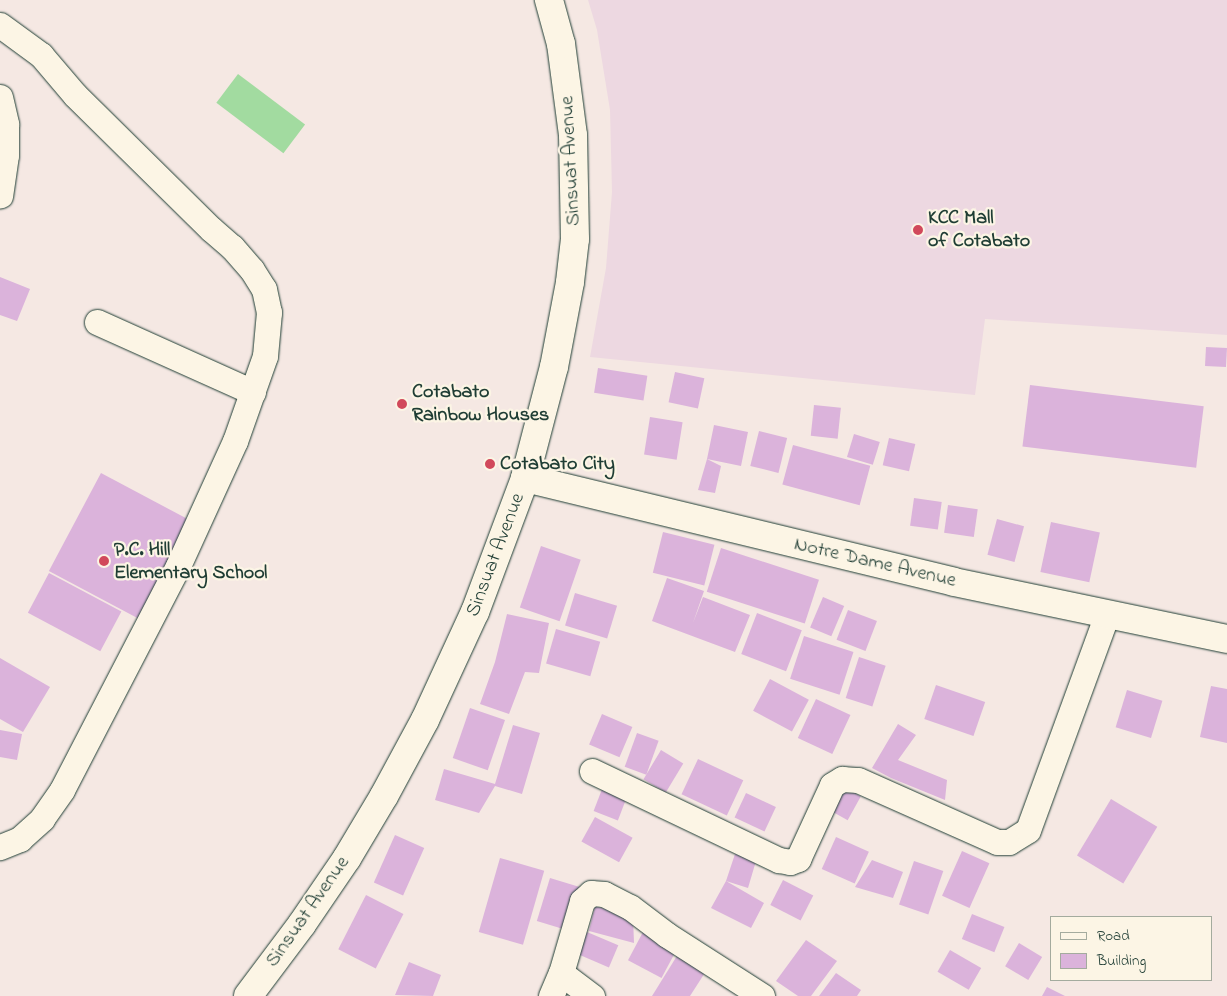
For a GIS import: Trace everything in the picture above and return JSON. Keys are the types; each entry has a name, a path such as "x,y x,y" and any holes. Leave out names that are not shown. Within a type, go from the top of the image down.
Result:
{"main road":[{"name":"Sinsuat Avenue","path":"248,996 302,924 347,858 398,771 425,720 475,612 525,478 554,367 570,282 575,239 573,135 560,44 549,0"},
{"name":"Notre Dame Avenue","path":"525,478 954,582 1227,639"}],"street":[{"path":"0,25 41,55 75,95 211,229 232,247 252,270 264,289 269,312 265,356 253,392 216,487 178,566 62,790 34,826 20,839 0,847"},
{"path":"0,97 6,124 6,147 0,196"},
{"path":"97,322 253,392"},
{"path":"592,771 770,855 790,862 798,859 832,785 842,780 858,780 997,842 1009,842 1028,830 1108,614"},
{"path":"551,996 561,973 582,901 591,893 604,894 630,907 667,935 762,996"},
{"path":"561,973 592,996"}],"shaded area":[{"name":"KCC Mall of Cotabato","path":"588,0 1227,0 1227,335 985,319 975,395 590,357 606,268 612,192 610,110 597,30"}],"green space":[{"path":"238,74 305,125 283,153 216,103"}],"building":[{"path":"0,277 30,289 17,321 0,315"},
{"path":"1206,347 1227,348 1226,367 1205,366"},
{"path":"598,368 647,376 643,401 594,393"},
{"path":"675,372 704,378 698,409 669,402"},
{"path":"1030,385 1204,406 1196,468 1022,447"},
{"path":"814,405 841,408 838,439 811,436"},
{"path":"650,417 683,422 677,460 644,455"},
{"path":"714,425 748,432 741,466 707,459"},
{"path":"759,431 787,438 778,473 750,466"},
{"path":"854,434 880,442 873,465 847,457"},
{"path":"889,438 915,444 909,471 883,465"},
{"path":"793,445 870,466 860,505 782,485"},
{"path":"707,459 721,466 715,493 698,490"},
{"path":"101,473 194,522 142,620 49,571"},
{"path":"914,498 942,502 938,530 910,526"},
{"path":"948,505 978,509 974,537 944,533"},
{"path":"997,519 1024,526 1014,562 987,555"},
{"path":"1051,522 1100,532 1089,582 1040,572"},
{"path":"663,532 714,545 704,586 653,573"},
{"path":"541,546 581,560 560,621 520,607"},
{"path":"721,548 819,580 805,624 707,592"},
{"path":"49,573 121,611 100,651 28,613"},
{"path":"667,578 704,591 693,623 703,597 750,615 735,652 652,621"},
{"path":"575,593 617,606 607,638 565,626"},
{"path":"823,597 844,606 831,636 810,627"},
{"path":"848,610 877,621 865,651 837,640"},
{"path":"757,613 802,630 786,671 741,654"},
{"path":"507,614 549,623 539,673 525,672 509,714 480,704 495,662"},
{"path":"556,629 600,642 590,676 546,664"},
{"path":"804,636 853,652 840,695 790,679"},
{"path":"859,657 886,666 872,707 846,698"},
{"path":"0,658 50,687 23,732 0,719"},
{"path":"770,679 809,700 792,731 753,711"},
{"path":"936,685 985,702 973,736 924,719"},
{"path":"1211,686 1227,689 1227,743 1200,737"},
{"path":"1127,690 1162,701 1151,738 1116,727"},
{"path":"816,699 850,715 832,754 798,738"},
{"path":"470,708 505,720 488,770 453,758"},
{"path":"602,714 632,727 619,757 589,744"},
{"path":"898,724 916,735 898,760 947,780 945,800 891,778 872,768"},
{"path":"513,725 540,733 522,794 495,786 479,813 435,800 444,769 495,784"},
{"path":"0,730 22,734 17,760 0,757"},
{"path":"637,733 659,741 646,775 625,767"},
{"path":"661,750 683,763 666,793 643,779"},
{"path":"698,759 743,780 727,815 682,794"},
{"path":"604,784 628,793 618,820 594,811"},
{"path":"838,784 861,797 848,820 825,808"},
{"path":"746,793 776,807 764,831 735,817"},
{"path":"1111,799 1157,827 1123,883 1077,856"},
{"path":"595,817 633,838 619,862 581,841"},
{"path":"395,835 424,848 403,896 374,883"},
{"path":"836,837 869,852 855,884 822,869"},
{"path":"962,851 989,863 969,908 942,896"},
{"path":"735,854 756,861 748,888 726,881"},
{"path":"500,858 544,871 523,945 479,932"},
{"path":"872,860 903,872 893,898 855,887"},
{"path":"914,861 943,871 928,915 899,904"},
{"path":"550,878 580,887 566,930 537,921"},
{"path":"783,880 813,895 801,920 770,905"},
{"path":"726,881 764,903 751,928 711,908"},
{"path":"366,895 403,914 376,968 338,949"},
{"path":"595,906 633,917 634,943 589,931"},
{"path":"972,914 1004,927 994,952 962,939"},
{"path":"587,932 618,945 609,967 578,954"},
{"path":"643,932 677,950 662,978 628,960"},
{"path":"806,940 837,961 811,996 798,996 776,981"},
{"path":"1019,943 1042,957 1028,980 1005,966"},
{"path":"950,950 981,968 969,990 938,972"},
{"path":"680,951 708,968 690,996 652,996"},
{"path":"409,962 441,975 433,996 395,995"},
{"path":"836,973 861,990 857,996 819,996"},
{"path":"1047,987 1065,996 1042,996"}],"place":[{"name":"KCC Mall of Cotabato","path":"918,230"},
{"name":"Cotabato Rainbow Houses","path":"402,404"},
{"name":"Cotabato City","path":"490,464"},
{"name":"P.C. Hill Elementary School","path":"104,561"}]}
